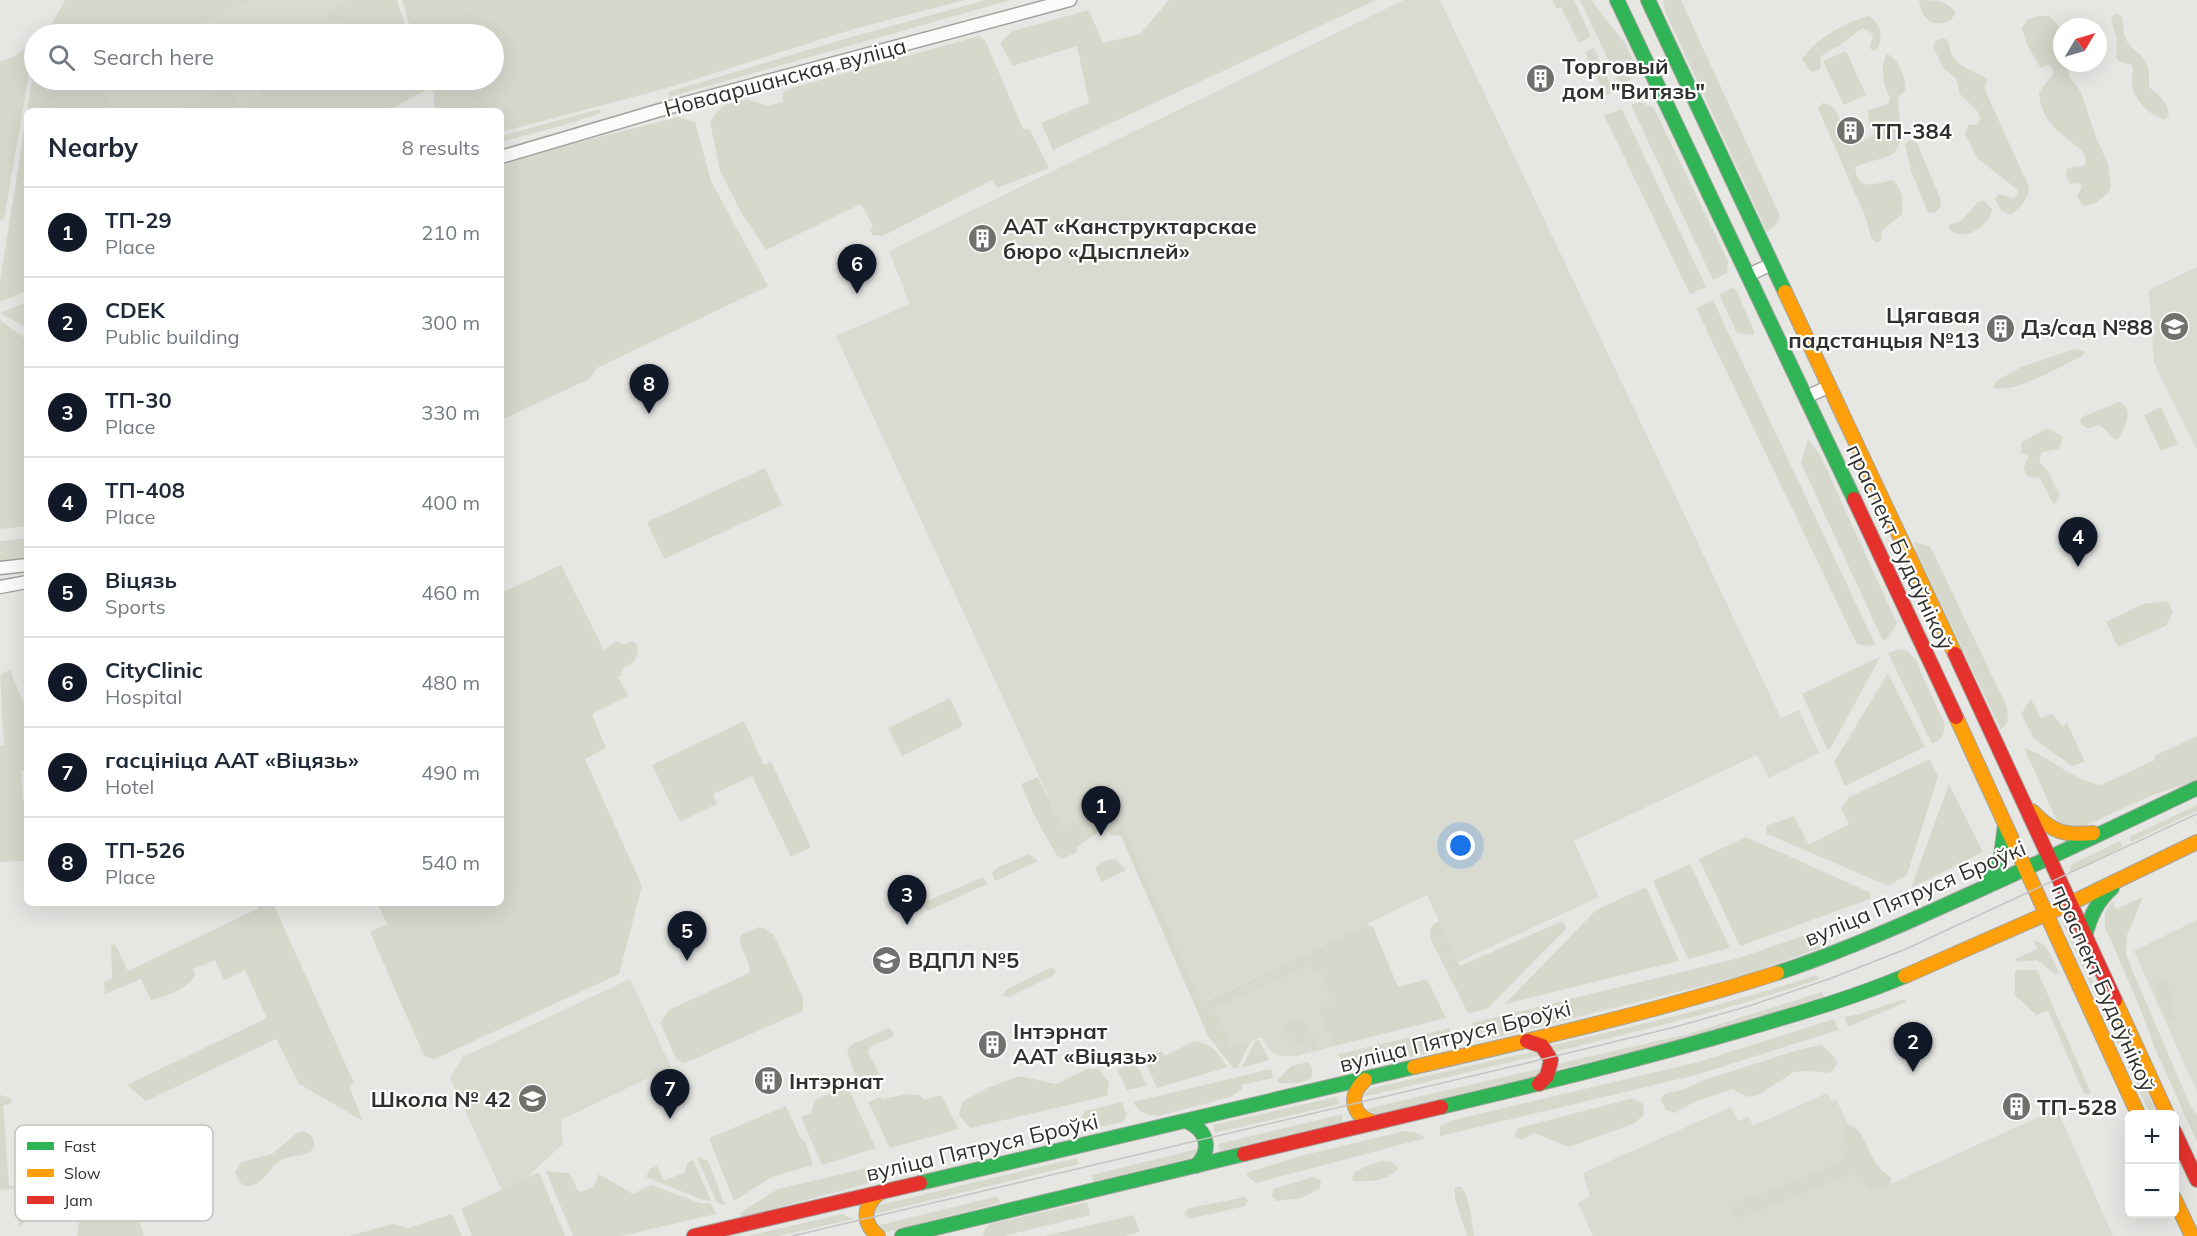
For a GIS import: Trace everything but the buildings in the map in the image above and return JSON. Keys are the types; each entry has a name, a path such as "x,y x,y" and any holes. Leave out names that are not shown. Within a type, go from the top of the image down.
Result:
{"main road":[{"name":"праспект Будаўнікоў","path":"1617,0 1669,77 1770,265 2071,903 2165,1110"},
{"name":"праспект Будаўнікоў","path":"1648,0 1669,77 1748,275 2004,817 2136,1110"},
{"name":"вуліца Пятруся Броўкі","path":"694,1236 1365,1080 1527,1041 1740,985 1809,963 1897,927 2027,869 2197,788"},
{"path":"2024,803 2047,827 2060,834 2078,835 2105,831"},
{"path":"1988,885 1996,873 2005,842 2004,817"},
{"path":"902,1236 1539,1084 1677,1049 1817,1008 1873,989 2014,928 2197,842"},
{"path":"2085,936 2092,914 2103,895 2129,875"},
{"path":"2014,928 2038,933 2064,948"},
{"path":"1527,1041 1542,1046 1551,1060 1547,1076 1539,1084"},
{"path":"1365,1080 1360,1083 1354,1094 1353,1106 1359,1116 1370,1122 1376,1122"},
{"path":"1186,1121 1197,1126 1206,1141 1203,1158 1196,1166"},
{"path":"2179,1140 2197,1180"},
{"path":"878,1236 868,1227 865,1217 870,1200 879,1193"},
{"path":"838,1202 854,1212 859,1224 858,1235"},
{"path":"2179,1207 2192,1236"}],"street":[{"name":"Новааршанская вуліца","path":"504,156 667,108 1070,0"},
{"path":"1748,275 1770,265"},
{"path":"1806,397 1828,387"},
{"path":"0,568 24,565"},
{"path":"0,587 24,583"},
{"path":"1914,627 1936,616"}],"shaded area":[{"path":"65,0 251,0 199,24 52,24"},
{"path":"213,0 362,0 373,24 170,24"},
{"path":"352,0 397,0 405,24 342,24 340,20 329,22 327,17 329,14"},
{"path":"402,0 965,0 854,29 667,88 504,131 504,108 435,108 433,90 504,90 504,24 409,24"},
{"path":"986,0 1011,0 669,97 668,92 851,37"},
{"path":"1169,0 1376,0 1053,150 1041,123 1089,103 1077,46 1013,66 1000,43 1012,31 1089,10 1103,43 1140,34"},
{"path":"1404,0 1440,0 1781,718 1799,710 1819,753 1769,778 1757,755 1574,841 1599,897 1458,962 1427,895 1205,1001 1201,1000 1113,805 1062,826 836,336 910,304 889,251"},
{"path":"1552,0 1574,0 1591,37 1579,43 1561,7 1557,9"},
{"path":"1580,0 1591,0 1625,43 1637,68 1622,89"},
{"path":"1663,0 1681,0 1780,216 1775,226 1767,232 1665,11"},
{"path":"1919,0 1948,5 1955,12 1952,19 1940,23 1930,21 1922,13"},
{"path":"2115,14 2121,15 2127,41 2147,65 2149,87 2167,107 2169,116 2164,119 2153,115 2139,102 2132,85 2132,65 2120,62 2116,58 2117,40 2111,18"},
{"path":"1869,16 1876,23 1881,36 1877,50 1872,51 1870,46 1873,36 1863,28 1823,55 1820,58 1819,70 1811,72 1802,59 1815,44 1841,27"},
{"path":"2049,16 2053,20 2053,70 2049,65 2041,68 2027,45 2022,28 2028,19"},
{"path":"979,36 986,42 1023,129 1030,130 1049,168 997,188 992,180 883,236 873,235 869,230 873,226 861,204 766,250 741,212 720,171 710,122 716,113 725,105 747,99 768,106 783,102 783,93 788,89"},
{"path":"1940,39 1948,41 1951,55 1957,61 1988,79 1984,88 2029,187 2023,203 2010,215 2001,210 1995,199 1999,194 2012,198 2016,196 2018,190 1978,159 1965,134 1968,125 1976,125 1981,119 1977,111 1960,94 1956,79 1943,67 1933,47"},
{"path":"24,48 24,90 26,90 4,219 0,221 0,62 15,56"},
{"path":"1594,48 1614,92 1605,96 1585,52"},
{"path":"1846,51 1866,95 1844,105 1823,61"},
{"path":"1887,54 1895,60 1905,81 1905,91 1899,96 1901,136 1899,144 1891,155 1855,167 1863,183 1873,184 1893,180 1901,191 1902,214 1882,231 1881,241 1876,242 1871,238 1867,221 1818,108 1822,103 1833,108 1839,118 1847,143 1853,146 1873,135 1874,131 1869,126 1868,110 1888,104 1890,98 1883,76 1883,64"},
{"path":"2053,72 2069,72 2081,92 2108,164 2111,187 2108,193 2094,204 2085,206 2079,201 2077,196 2082,186 2078,183 2070,184 2066,177 2067,169 2074,166 2081,167 2086,163 2085,154 2055,128 2044,113 2041,104 2039,92"},
{"path":"30,90 102,90 110,108 27,108"},
{"path":"100,90 361,90 322,108 108,108"},
{"path":"222,90 230,90 238,108 182,108"},
{"path":"258,90 424,91 393,108 241,108 261,98"},
{"path":"1639,102 1654,108 1728,261 1727,273 1713,280 1631,105"},
{"path":"600,109 601,113 568,124 504,141 504,135"},
{"path":"1622,109 1706,287 1690,294 1604,115"},
{"path":"678,117 695,122 711,181 768,286 597,368 589,379 504,419 504,165 528,155"},
{"path":"24,132 24,292 0,302 0,281"},
{"path":"1913,140 1917,143 1940,198 1941,206 1935,213 1928,212 1911,171 1905,145 1908,141"},
{"path":"1984,201 1992,209 1988,219 1980,228 1964,234 1956,234 1949,229 1949,225 1962,220 1978,202"},
{"name":"Дз/сад №88","path":"2197,267 2197,450 2154,363 2149,290"},
{"path":"1732,288 1736,289 1755,334 1737,333 1719,294"},
{"path":"1713,300 1875,644 1870,646 1857,644 1696,308"},
{"path":"24,303 24,326 0,313"},
{"path":"0,320 24,338 24,526 0,529"},
{"path":"2075,349 2085,352 2082,356 2026,383 2014,387 1994,388 1995,382 2021,367"},
{"path":"2119,402 2127,409 2128,414 2123,431 2117,440 2099,425 2087,428 2080,422 2082,417"},
{"path":"2161,407 2178,444 2161,451 2144,415"},
{"path":"2048,428 2063,437 2059,449 2042,452 2039,462 2047,470 2060,496 2054,505 2040,478 2028,477 2023,468 2029,457 2021,452 2022,442"},
{"path":"1808,439 1820,455 1897,623 1889,637 1883,641 1801,463"},
{"path":"765,468 782,505 664,559 647,522"},
{"path":"24,538 24,558 0,561 0,541"},
{"path":"1914,542 1930,546 2007,707 2008,721 2001,730 1917,554"},
{"path":"561,565 604,650 617,641 624,645 632,641 636,643 638,651 635,661 621,670 622,675 618,677 628,696 592,714 606,748 585,759 642,886 619,974 435,1059 424,1056 370,932 387,924 378,906 504,906 504,592"},
{"path":"2168,601 2173,612 2166,626 2118,647 2106,622 2143,604"},
{"path":"1899,649 1908,651 1915,659 1945,725 1942,736 1932,744 1888,653"},
{"path":"1881,656 1831,747 1827,749 1802,694"},
{"path":"10,670 24,702 24,771 21,771 24,800 24,861 0,862 0,746 4,745 0,677"},
{"path":"1888,673 1925,747 1845,786 1834,762"},
{"path":"950,698 963,726 902,756 888,728"},
{"path":"2031,699 2041,718 2053,714 2062,726 2067,723 2085,762 2072,766 2034,739 2021,714"},
{"path":"744,721 764,765 771,762 811,847 791,857 752,776 713,794 717,804 680,822 652,765"},
{"path":"2197,736 2197,780 2148,797 2069,833 2057,821 2024,748 2081,778 2101,785 2155,760 2154,756"},
{"path":"1930,759 1938,777 1907,875 1888,886 1767,834 1766,826 1794,816 1809,845 1849,824 1841,808 1849,797"},
{"path":"1038,777 1062,826 1113,805 1201,1000 1206,1001 1367,924 1373,927 1398,987 1427,979 1446,1018 1335,1046 1319,1016 1320,1008 1330,1002 1324,977 1307,967 1214,1009 1232,1048 1251,1040 1238,1067 1234,1069 1208,1036 1121,836 1110,835 1105,828 1076,847 1077,852 1062,859 1057,856 1034,815 1021,784"},
{"path":"1949,784 1983,852 1911,888"},
{"path":"2197,805 2197,811 2131,842 2129,837"},
{"path":"1746,837 1871,893 1870,899 1740,946 1699,859"},
{"path":"2120,841 2123,847 2069,873 2071,865"},
{"path":"1029,854 1038,861 995,881 992,873 997,868"},
{"path":"1110,859 1116,859 1126,870 1102,882 1095,869"},
{"path":"1690,864 1730,948 1688,959 1653,881"},
{"path":"983,877 987,884 927,911 923,903"},
{"path":"1646,887 1679,961 1505,1004 1596,910"},
{"path":"2143,897 2127,935 2126,955 2189,1103 2197,1116 2197,1142 2156,1051 2105,927 2105,912 2112,901 2116,909"},
{"path":"258,906 274,906 354,1083 349,1086 363,1121 299,1084 276,1039 146,1101 127,1085 267,1018 245,970 224,980 215,960 193,969 195,975 192,980 163,997 151,1000 141,979 105,994 104,982 112,978 111,946 115,944 128,971 259,908"},
{"path":"2197,920 2197,1092 2134,951"},
{"path":"1439,921 1460,966 1562,921 1567,928 1487,1009 1468,1013 1431,940 1431,928"},
{"path":"2066,923 2155,1110 2148,1110 2063,924"},
{"path":"759,927 774,935 803,998 803,1011 685,1063 677,1060 660,1023 669,1010 749,973 749,964 741,946 740,937"},
{"path":"1817,931 1823,947 1745,975 1493,1038 1480,1034 1472,1023 1739,958"},
{"path":"2033,940 2043,944 2059,973 2055,974 2037,960 2016,962 2015,959 2037,949"},
{"path":"1051,967 1056,970 1054,975 1009,997 1003,996 1006,990"},
{"path":"1307,967 1324,977 1330,1002 1320,1008 1319,1016 1335,1046 1297,1056 1278,1056 1268,1049 1262,1037 1232,1049 1214,1009"},
{"path":"2017,970 2037,970 2091,1093 2087,1095 2083,1092 2048,1011 2036,1015 2015,995 2015,972"},
{"path":"1817,975 1819,979 1687,1018 1554,1052 1550,1046 1718,1005"},
{"name":"Школа № 42","path":"630,979 671,1067 561,1120 563,1144 524,1180 502,1191 450,1078 463,1057"},
{"path":"2162,979 2171,992 2175,1013 2173,1019 2166,1018 2155,989 2157,982"},
{"path":"1822,992 1824,997 1690,1038 1555,1070 1557,1064 1688,1034"},
{"path":"1904,999 1906,1002 1848,1027 1844,1017 1860,1014"},
{"path":"1299,1019 1305,1022 1319,1050 1315,1051 1295,1042 1288,1035 1285,1029 1288,1023"},
{"path":"1834,1019 1838,1030 1696,1075 1440,1136 1440,1126 1449,1121 1698,1062"},
{"path":"889,1028 894,1033 892,1037 870,1047 868,1052 879,1073 873,1083 864,1084 856,1077 847,1052 851,1045"},
{"path":"1450,1028 1450,1036 1438,1051 1351,1069 1342,1062 1338,1054"},
{"path":"1259,1040 1269,1060 1242,1068 1255,1041"},
{"path":"1194,1041 1210,1047 1228,1067 1157,1088 1144,1059 1161,1051 1165,1056"},
{"path":"1821,1045 1838,1062 1828,1073 1794,1072 1760,1094 1748,1097 1733,1089 1694,1102 1675,1113 1666,1110 1660,1099 1664,1094 1685,1089 1701,1081 1801,1049"},
{"path":"1535,1051 1541,1055 1363,1097 1369,1089"},
{"path":"1135,1061 1147,1086 1127,1090 1117,1070"},
{"path":"1308,1062 1312,1069 1309,1079 1289,1084 1276,1082 1291,1066"},
{"path":"1542,1068 1538,1076 1375,1115 1366,1109"},
{"path":"1087,1069 1099,1069 1109,1083 1107,1096 970,1128 959,1115 962,1102 987,1088 1019,1076 1056,1084"},
{"path":"1271,1069 1273,1078 1242,1085 1242,1089 1231,1097 1158,1116 1144,1113 1133,1102"},
{"path":"847,1086 876,1148 822,1165 801,1117 811,1113 815,1100"},
{"path":"1827,1093 1831,1101 1836,1099 1879,1189 2057,1109 2113,1236 1593,1236 1578,1203 1590,1196 1583,1173 1731,1107 1738,1121 1749,1117 1753,1126"},
{"path":"908,1094 920,1095 925,1100 941,1095 959,1129 890,1148 868,1102 881,1097 883,1099"},
{"path":"0,1095 11,1098 11,1104 3,1105 9,1186 15,1185 15,1188 0,1190"},
{"path":"1336,1097 1340,1104 1215,1133 1213,1125"},
{"path":"1633,1098 1643,1104 1644,1115 1633,1124 1569,1147 1534,1133 1521,1140 1514,1136 1518,1128"},
{"path":"1122,1102 1127,1115 1123,1122 1082,1131 1080,1119 1085,1111"},
{"path":"786,1106 801,1139 805,1141 813,1165 772,1177 734,1201 709,1138"},
{"path":"1343,1114 1342,1123 1220,1151 1218,1144"},
{"path":"1846,1124 1857,1130 1874,1161 1892,1179 1888,1184 1870,1190 1860,1177 1849,1174 1743,1217 1734,1217 1730,1213 1730,1208 1742,1200 1763,1194 1841,1161 1848,1152 1842,1130"},
{"path":"303,1131 313,1139 315,1147 311,1151 281,1160 256,1184 244,1186 238,1180 235,1172 242,1162 272,1154 298,1132"},
{"path":"1405,1131 1415,1132 1426,1138 1256,1183 1246,1173 1300,1156"},
{"path":"1197,1149 1194,1157 1093,1182 1092,1175"},
{"path":"697,1158 708,1161 725,1205 717,1203"},
{"path":"1077,1158 1079,1164 870,1215 875,1206"},
{"path":"693,1160 711,1201 703,1200 646,1177 650,1169 657,1166 664,1181 685,1172 687,1163"},
{"path":"1380,1161 1392,1162 1398,1168 1384,1178 1353,1181 1352,1177 1356,1171"},
{"path":"880,1165 885,1175 882,1180 742,1217 740,1213 778,1189"},
{"path":"546,1171 569,1173 579,1192 594,1187 599,1174 633,1194 651,1185 700,1203 711,1204 716,1214 621,1236 573,1236"},
{"path":"539,1172 565,1236 472,1236 461,1209"},
{"path":"1313,1177 1321,1180 1320,1188 1302,1198 1276,1201 1272,1195 1274,1189"},
{"path":"1455,1187 1461,1187 1466,1194 1474,1236 1467,1236 1455,1199"},
{"path":"998,1196 1000,1203 883,1233 872,1227"},
{"path":"1245,1197 1248,1201 1245,1206 1190,1219 1184,1214 1189,1208"},
{"path":"1087,1202 1090,1215 1004,1236 983,1236 989,1224"},
{"path":"452,1214 462,1236 349,1236 393,1224 408,1228"},
{"path":"842,1214 854,1219 779,1236 748,1236"},
{"path":"1134,1215 1140,1232 1125,1236 1044,1236"},
{"path":"18,1221 26,1221 19,1228"},
{"path":"139,1221 144,1236 77,1236 79,1222"}],"tram line":[{"path":"792,1236 1527,1063 1675,1027 1749,1006 1829,979 1906,949 2197,814"}],"traffic: fast":[{"path":"1617,0 1854,499"},
{"path":"1648,0 1785,292"},
{"path":"1777,973 1907,922 2197,788"},
{"path":"1988,885 2001,856 2005,825"},
{"path":"2085,936 2095,910 2112,888"},
{"path":"1441,1107 1707,1040 1826,1005 1905,976"},
{"path":"920,1183 1414,1067"},
{"path":"1186,1121 1199,1129 1205,1140 1205,1153 1196,1166"},
{"path":"902,1236 1244,1154"}],"traffic: slow":[{"path":"1785,292 1955,654"},
{"path":"1956,717 2136,1110"},
{"path":"2032,811 2046,824 2059,831 2074,834 2093,833"},
{"path":"1905,976 2071,903 2197,842"},
{"path":"1414,1067 1642,1012 1777,973"},
{"path":"2115,1000 2165,1110"},
{"path":"1365,1080 1356,1093 1355,1106 1362,1116 1376,1123"},
{"path":"878,1236 869,1226 867,1209 879,1193"},
{"path":"2179,1209 2192,1236"}],"traffic: jam":[{"path":"1854,499 1956,717"},
{"path":"1955,654 2115,1000"},
{"path":"1527,1041 1542,1046 1551,1060 1547,1076 1539,1084"},
{"path":"1244,1154 1441,1107"},
{"path":"2179,1142 2197,1180"},
{"path":"694,1236 920,1183"}],"place":[{"name":"Торговый дом \"Витязь\"","path":"1541,79"},
{"name":"ТП-384","path":"1851,131"},
{"name":"ААТ «Канструктарскае бюро «Дысплей»","path":"982,239"},
{"name":"CityClinic","path":"857,294"},
{"name":"Дз/сад №88","path":"2174,327"},
{"name":"Цягавая падстанцыя №13","path":"2001,328"},
{"name":"ТП-526","path":"649,414"},
{"name":"ТП-408","path":"2078,567"},
{"name":"ТП-29","path":"1101,836"},
{"name":"ТП-30","path":"907,925"},
{"name":"ВДПЛ №5","path":"887,960"},
{"name":"Віцязь","path":"687,961"},
{"name":"Інтэрнат ААТ «Віцязь»","path":"992,1044"},
{"name":"CDEK","path":"1913,1072"},
{"name":"Інтэрнат","path":"768,1081"},
{"name":"Школа № 42","path":"532,1099"},
{"name":"ТП-528","path":"2016,1107"},
{"name":"гасцініца ААТ «Віцязь»","path":"670,1119"}]}
